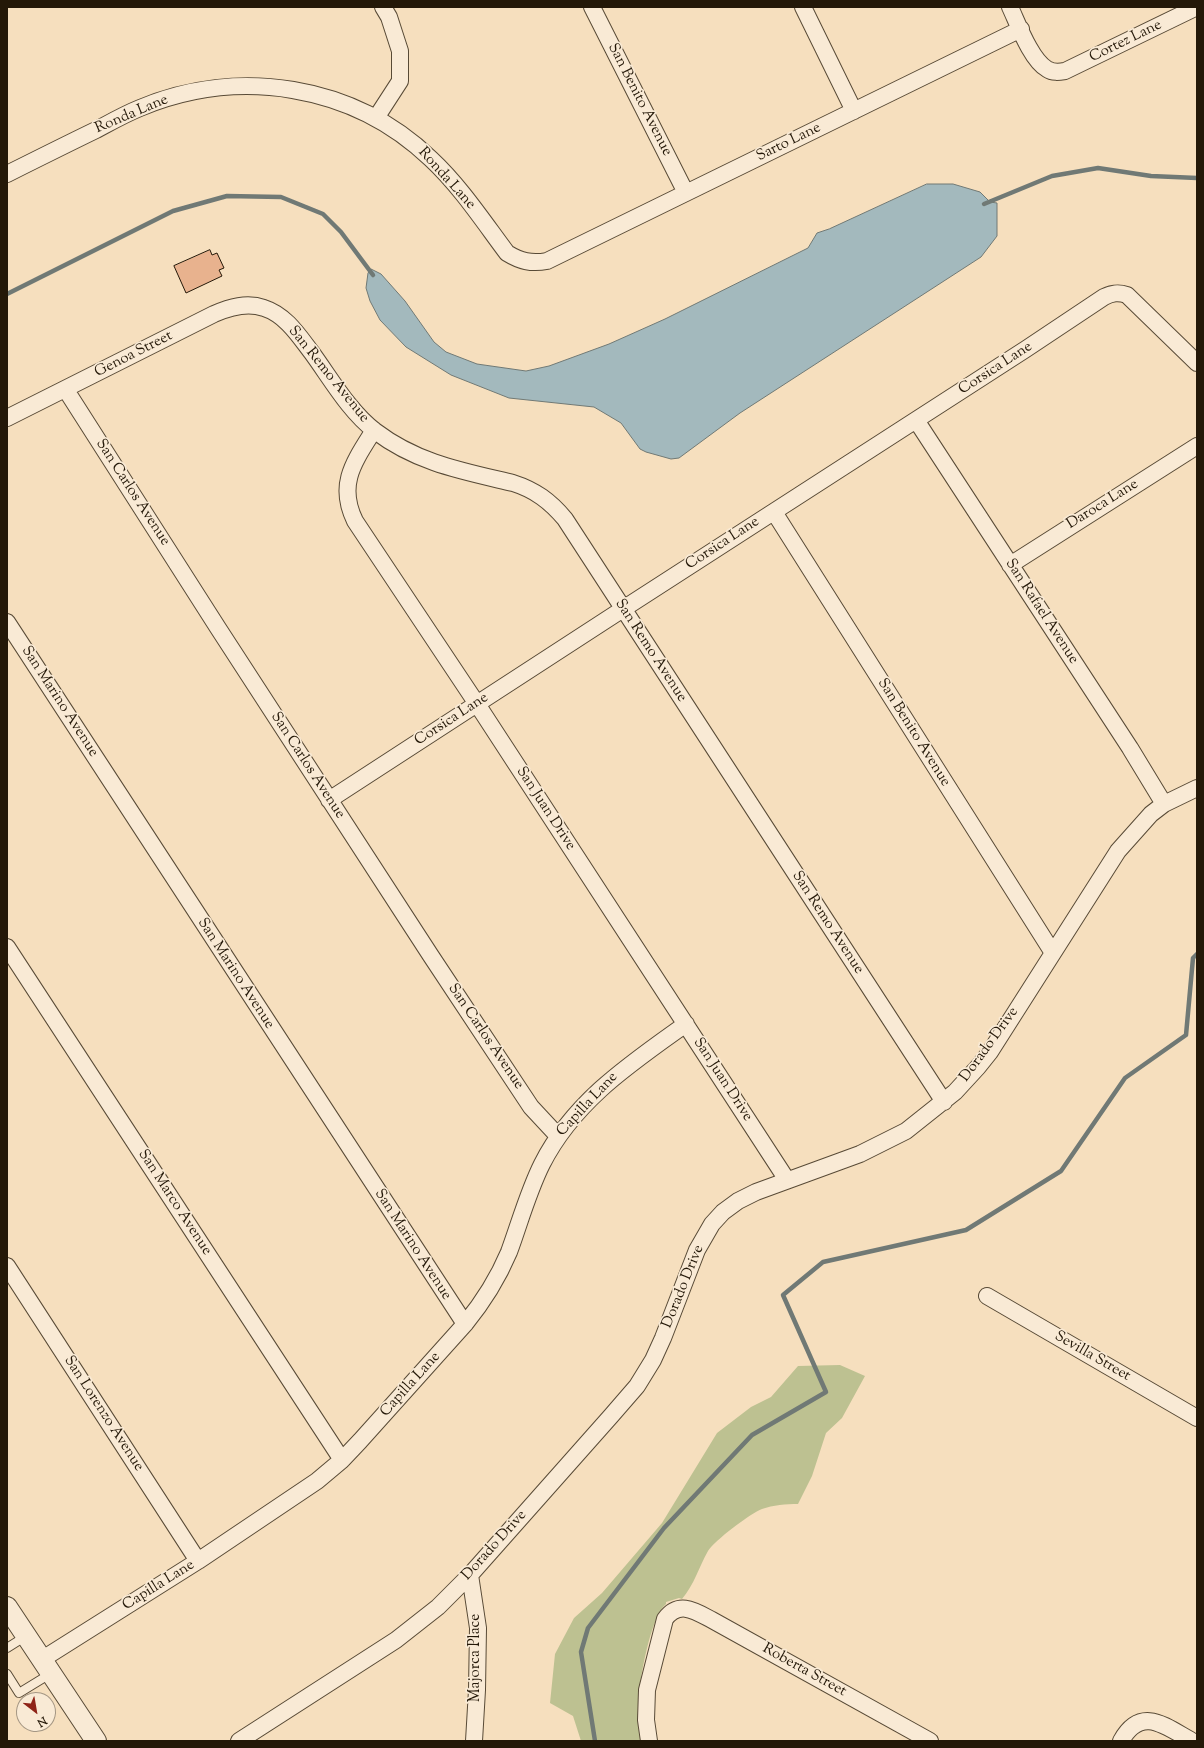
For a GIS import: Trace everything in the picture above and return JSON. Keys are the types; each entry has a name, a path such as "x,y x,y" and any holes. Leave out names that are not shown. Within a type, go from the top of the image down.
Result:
{"street":[{"path":"376,118 400,81 400,51 389,17 383,7"},
{"name":"San Benito Avenue","path":"592,7 686,193"},
{"path":"803,7 854,111"},
{"path":"1010,7 1021,29"},
{"name":"Cortez Lane","path":"1021,29 1036,59 1048,70 1054,72 1065,71 1197,7"},
{"name":"Sarto Lane","path":"558,256 1021,29"},
{"name":"Ronda Lane","path":"7,174 140,108 181,94 227,86 258,86 292,89 340,102 376,118 409,139 432,159 507,252 518,260 537,263 547,262 558,256"},
{"name":"Corsica Lane","path":"330,800 1111,293 1119,292 1127,295 1197,363"},
{"name":"Genoa Street","path":"7,418 66,390 214,314 243,305 264,307"},
{"name":"San Remo Avenue","path":"264,307 282,318 295,331 348,402 374,430 404,450 430,462 524,486 541,495 550,502 565,519 944,1102"},
{"name":"San Carlos Avenue","path":"66,390 330,800 531,1107 558,1136"},
{"name":"San Rafael Avenue","path":"916,420 1125,741 1164,804"},
{"name":"San Juan Drive","path":"374,430 359,453 350,474 347,492 350,510 358,527 476,704 787,1180"},
{"name":"Daroca Lane","path":"1010,565 1197,446"},
{"name":"San Benito Avenue","path":"774,512 1053,953"},
{"name":"San Marino Avenue","path":"7,622 465,1324"},
{"name":"Dorado Drive","path":"239,1741 396,1640 438,1607 470,1575 616,1412 645,1373 663,1338 697,1250 712,1224 723,1212 738,1201 756,1192 886,1143 906,1131 944,1102 978,1067 1118,852 1146,819 1164,804 1197,788"},
{"name":"San Marco Avenue","path":"7,946 342,1460"},
{"name":"Capilla Lane","path":"46,1667 198,1561 304,1490 342,1460 465,1324 482,1301 503,1265 529,1192 542,1164 558,1136 575,1115 608,1081 686,1024"},
{"name":"San Lorenzo Avenue","path":"7,1266 198,1561"},
{"name":"Sevilla Street","path":"987,1296 1197,1418"},
{"name":"Majorca Place","path":"470,1575 478,1628 474,1741"},
{"path":"7,1607 96,1741"},
{"name":"Roberta Street","path":"649,1741 646,1706 648,1684 665,1619 670,1612 683,1608 712,1620 930,1741"},
{"path":"1121,1741 1127,1730 1134,1724 1151,1721 1163,1725 1192,1741"}],"lane":[{"path":"7,1648 26,1636"},
{"path":"7,1674 19,1693 46,1667"}],"green space":[{"path":"840,1365 865,1376 842,1418 826,1433 812,1476 798,1504 780,1505 762,1509 733,1528 717,1541 708,1551 693,1582 682,1599 679,1598 666,1602 660,1611 650,1636 643,1667 638,1709 640,1741 581,1741 573,1716 550,1703 555,1654 574,1618 602,1593 662,1523 717,1433 751,1407 771,1397 798,1366"}],"water":[{"path":"927,184 953,184 980,192 990,202 997,203 997,236 981,257 740,413 679,458 671,459 640,449 621,423 594,407 509,398 451,375 406,347 380,320 370,301 366,288 368,273 371,269 381,274 405,301 434,342 446,352 477,364 526,371 549,366 609,344 665,319 808,248 817,233 829,229"}],"building":[{"path":"210,250 212,255 217,253 224,268 219,270 222,276 186,293 174,266"}],"waterway":[{"path":"984,204 1052,176 1098,168 1151,176 1197,178"},
{"path":"7,294 173,211 227,196 281,197 323,214 341,232 373,275"},
{"path":"595,1741 581,1652 588,1628 664,1528 752,1435 826,1392 783,1295 823,1262 966,1230 1061,1171 1125,1078 1186,1035 1193,958 1197,954"}]}
